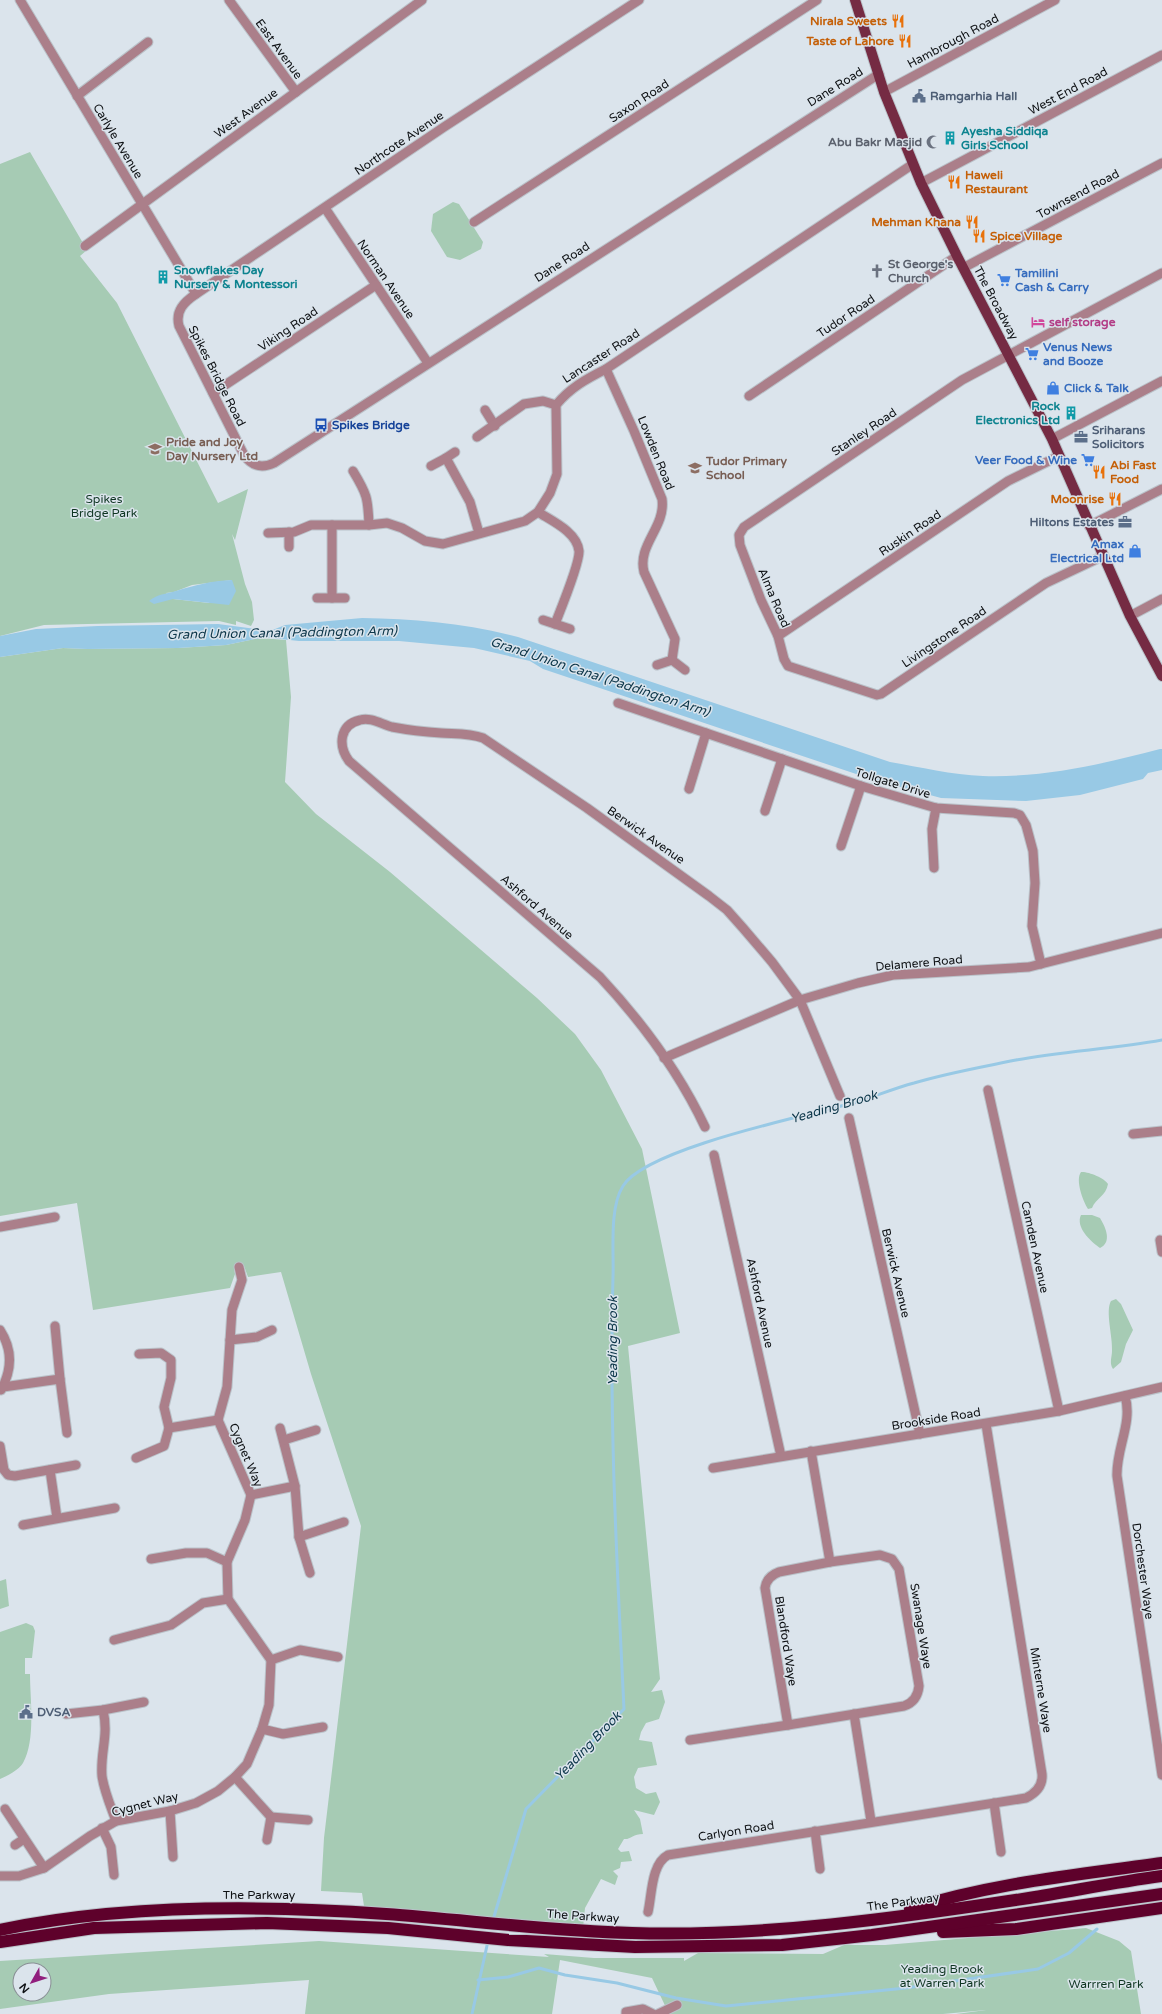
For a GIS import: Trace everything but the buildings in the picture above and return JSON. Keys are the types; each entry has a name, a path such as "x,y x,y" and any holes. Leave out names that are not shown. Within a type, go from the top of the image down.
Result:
{"highway":[{"path":"871,1921 918,1906 972,1893 1162,1863"},
{"name":"The Parkway","path":"0,1930 90,1915 204,1910 329,1910 507,1926 632,1933 748,1932 871,1921 1162,1876"},
{"path":"0,1942 94,1928 214,1924 329,1925 388,1928 508,1940 658,1947 782,1945 872,1935 1162,1894"},
{"path":"872,1935 1016,1929 1162,1908"}],"main road":[{"name":"The Broadway","path":"855,0 884,92 921,183 963,268 1052,439 1089,526 1130,616 1162,676"}],"street":[{"name":"Carlyle Avenue","path":"20,0 196,294"},
{"name":"East Avenue","path":"229,0 296,92"},
{"name":"West Avenue","path":"85,246 141,203 422,0"},
{"name":"Northcote Avenue","path":"178,312 183,304 196,294 450,123 638,0"},
{"name":"Saxon Road","path":"474,222 817,0"},
{"name":"Hambrough Road","path":"884,92 1055,0"},
{"path":"77,96 148,42"},
{"name":"West End Road","path":"921,183 1162,55"},
{"name":"Dane Road","path":"257,466 265,467 274,463 879,74"},
{"name":"Townsend Road","path":"963,268 1162,163"},
{"name":"Lancaster Road","path":"556,405 567,392 581,381 606,368 913,164"},
{"name":"Norman Avenue","path":"325,208 428,363"},
{"name":"Tudor Road","path":"749,396 957,256"},
{"name":"Stanley Road","path":"738,535 744,527 944,392 1008,354 1162,273"},
{"name":"Viking Road","path":"213,393 376,285"},
{"name":"Spikes Bridge Road","path":"178,312 179,326 244,455 249,461 257,466"},
{"name":"Lowden Road","path":"606,368 662,499 660,521 644,551 642,566 673,632 675,644 672,660"},
{"path":"1052,439 1162,381"},
{"path":"268,533 294,532 311,525 368,525 387,523 402,528 425,541 443,544 525,521 538,512 550,493 557,474 556,405 543,401 524,404 477,437"},
{"path":"485,410 494,426"},
{"path":"431,466 455,452"},
{"name":"Ruskin Road","path":"778,636 1008,481 1059,456"},
{"path":"446,458 470,502 480,533"},
{"path":"353,471 365,491 368,500 368,525"},
{"path":"1089,526 1162,489"},
{"path":"538,512 565,529 575,541 579,552 570,586 555,624"},
{"path":"332,525 332,598"},
{"path":"288,547 289,532"},
{"name":"Alma Road","path":"738,535 740,545 760,600 778,636 784,659 791,668"},
{"name":"Livingstone Road","path":"791,668 875,695 882,694 1050,581 1103,556"},
{"path":"316,598 345,598"},
{"path":"1130,616 1162,599"},
{"path":"543,620 570,629"},
{"path":"657,665 672,660 685,670"},
{"name":"Tollgate Drive","path":"618,703 861,786 936,808 1014,813 1022,817 1033,850 1035,883 1032,926 1041,964"},
{"name":"Berwick Avenue","path":"348,726 360,720 369,719 401,728 470,735 491,742 718,902 762,950 800,1000 840,1096"},
{"name":"Ashford Avenue","path":"348,726 341,742 342,751 349,761 600,977 628,1008 664,1058 686,1091 705,1127"},
{"path":"689,789 706,733"},
{"path":"765,811 782,759"},
{"path":"841,846 861,786"},
{"path":"934,868 932,829 936,808"},
{"name":"Delamere Road","path":"664,1058 800,1000 858,983 893,975 1017,968 1041,964 1162,933"},
{"name":"Camden Avenue","path":"988,1090 1059,1411"},
{"name":"Berwick Avenue","path":"849,1118 920,1434"},
{"path":"1133,1134 1162,1131"},
{"name":"Ashford Avenue","path":"714,1155 781,1456"},
{"path":"0,1227 55,1217"},
{"path":"1160,1240 1162,1252"},
{"name":"Cygnet Way","path":"228,1599 227,1562 245,1520 251,1495 218,1420 227,1387 232,1310 242,1280 239,1267"},
{"path":"55,1326 67,1434"},
{"path":"0,1330 7,1341 11,1365 1,1389"},
{"path":"230,1340 257,1336 272,1330"},
{"path":"136,1458 164,1446 169,1428 164,1407 171,1378 172,1360 161,1352 139,1354"},
{"path":"1,1389 60,1379"},
{"name":"Brookside Road","path":"713,1468 1059,1411 1162,1386"},
{"name":"Dorchester Waye","path":"1125,1396 1128,1422 1118,1460 1117,1476 1162,1775"},
{"path":"169,1428 218,1420"},
{"name":"Minterne Waye","path":"871,1821 994,1803 1030,1796 1040,1787 1042,1774 986,1424"},
{"path":"280,1428 295,1486 299,1537 310,1574"},
{"path":"284,1440 316,1430"},
{"path":"0,1446 4,1470 8,1475 15,1476 76,1465"},
{"path":"811,1451 830,1562"},
{"path":"50,1470 57,1518"},
{"path":"251,1495 295,1486"},
{"path":"23,1525 115,1508"},
{"path":"299,1537 344,1522"},
{"path":"151,1559 186,1553 207,1553 227,1562"},
{"name":"Swanage Waye","path":"830,1562 880,1555 889,1557 896,1562 901,1579 919,1686 916,1698 907,1705 854,1714"},
{"name":"Blandford Waye","path":"788,1725 766,1584 775,1573 830,1562"},
{"path":"114,1640 171,1626 203,1603 228,1599 271,1660 300,1650 338,1657"},
{"name":"Cygnet Way","path":"0,1876 19,1876 44,1868 102,1828 116,1821 170,1812 196,1803 218,1791 236,1777 247,1764 262,1729 269,1705 271,1660"},
{"path":"66,1714 103,1710 144,1702"},
{"path":"103,1710 107,1729 102,1775 116,1821"},
{"path":"690,1740 854,1714 871,1821"},
{"path":"262,1729 283,1734 323,1727"},
{"path":"236,1777 271,1817 308,1820"},
{"path":"994,1803 1002,1852"},
{"path":"5,1809 44,1868"},
{"path":"170,1812 173,1857"},
{"path":"267,1840 271,1817"},
{"name":"Carlyon Road","path":"648,1912 657,1868 662,1859 668,1854 871,1821"},
{"path":"102,1828 111,1847 114,1875"},
{"path":"815,1831 820,1869"},
{"path":"15,1845 24,1839"},
{"path":"658,2014 677,2005"},
{"path":"626,2013 643,2009 653,2014"}],"green space":[{"name":"Spikes Bridge Park","path":"30,152 87,250 80,256 117,303 218,503 248,489 235,540 232,534 245,584 252,602 254,620 251,626 236,621 236,625 219,621 44,625 0,636 0,164","holes":["232,580 209,603 173,599 166,593 174,592 192,585"]},
{"path":"453,202 459,204 483,242 481,249 460,260 447,257 431,231 433,214"},
{"path":"260,638 286,640 291,697 285,782 316,814 390,872 537,998 575,1034 601,1070 642,1149 680,1333 628,1346 660,1679 651,1692 662,1690 665,1702 659,1719 646,1723 639,1740 652,1742 657,1765 638,1768 634,1777 636,1788 646,1794 656,1792 660,1802 654,1815 634,1810 640,1819 643,1834 624,1839 618,1849 621,1852 629,1851 632,1861 621,1862 620,1868 613,1871 618,1876 615,1885 601,1879 585,1908 583,1928 364,1906 362,1893 321,1891 324,1838 361,1526 311,1374 281,1272 248,1277 244,1266 234,1268 235,1274 230,1288 93,1310 77,1203 0,1216 0,657 63,648 178,648 226,645"},
{"path":"1081,1172 1096,1175 1108,1184 1103,1194 1092,1208 1088,1209 1079,1185 1079,1176"},
{"path":"1081,1215 1092,1215 1100,1218 1106,1230 1107,1239 1104,1245 1100,1248 1088,1238 1082,1229 1080,1224"},
{"path":"1116,1299 1121,1304 1133,1330 1126,1344 1121,1362 1113,1369 1111,1362 1112,1345 1109,1305 1111,1301"},
{"path":"6,1579 9,1606 0,1609 0,1581"},
{"path":"26,1623 33,1626 35,1631 32,1658 25,1658 25,1674 30,1674 30,1743 27,1754 21,1766 0,1779 0,1632"},
{"path":"1086,1928 1119,1941 1131,1951 1141,2014 956,2014 986,2010 943,2014 669,2014 652,1978 560,1960 552,2014 305,2014 309,1980 109,1994 52,2002 52,1962 12,1962 12,2002 51,2002 0,2009 0,1961 319,1941 549,1957 544,1954 594,1958 684,1958 684,1961 698,1953 823,1954 844,1945 885,1945"}],"water":[{"path":"232,580 236,591 229,605 173,599 154,604 149,601 158,596 197,585"},
{"name":"Grand Union Canal (Paddington Arm)","path":"362,618 401,619 460,625 518,637 890,762 960,774 983,776 1028,775 1095,765 1162,749 1162,770 1148,773 1143,779 1080,795 1026,801 941,798 871,779 543,669 530,661 474,648 399,641 299,641 260,638 226,645 178,648 63,648 0,657 0,636 36,629 98,626 218,624 270,631 285,625"}],"waterway":[{"name":"Yeading Brook","path":"493,1920 526,1809 624,1709 614,1493 612,1385 613,1230 616,1206 623,1186 638,1172 663,1159 695,1146 768,1124 857,1102 926,1079 1034,1057 1162,1040"},
{"path":"478,1980 508,1977 539,1968 565,1975 617,1983 676,1998 726,2006 906,1988 1038,1969 1069,1953 1097,1929"},
{"name":"Yeading Brook","path":"472,2014 488,1941"}],"place":[{"name":"Nirala Sweets","path":"898,21"},
{"name":"Taste of Lahore","path":"905,41"},
{"name":"Ramgarhia Hall","path":"919,96"},
{"name":"Ayesha Siddiqa Girls School","path":"950,138"},
{"name":"Abu Bakr Masjid","path":"933,142"},
{"name":"Haweli Restaurant","path":"954,182"},
{"name":"Mehman Khana","path":"972,222"},
{"name":"Spice Village","path":"979,236"},
{"name":"St George's Church","path":"877,271"},
{"name":"Snowflakes Day Nursery & Montessori","path":"163,277"},
{"name":"Tamilini Cash & Carry","path":"1004,280"},
{"name":"self storage","path":"1038,322"},
{"name":"Venus News and Booze","path":"1032,354"},
{"name":"Click & Talk","path":"1053,388"},
{"name":"Rock Electronics Ltd","path":"1071,413"},
{"name":"Spikes Bridge","path":"321,425"},
{"name":"Sriharans Solicitors","path":"1081,437"},
{"name":"Pride and Joy Day Nursery Ltd","path":"155,449"},
{"name":"Veer Food & Wine","path":"1088,460"},
{"name":"Tudor Primary School","path":"695,468"},
{"name":"Abi Fast Food","path":"1099,472"},
{"name":"Moonrise","path":"1115,499"},
{"name":"Hiltons Estates","path":"1125,522"},
{"name":"Amax Electrical Ltd","path":"1135,551"},
{"name":"DVSA","path":"26,1712"}],"park label":[{"name":"Yeading Brook at Warren Park","path":"942,1976"},
{"name":"Warrren Park","path":"1106,1984"}]}
